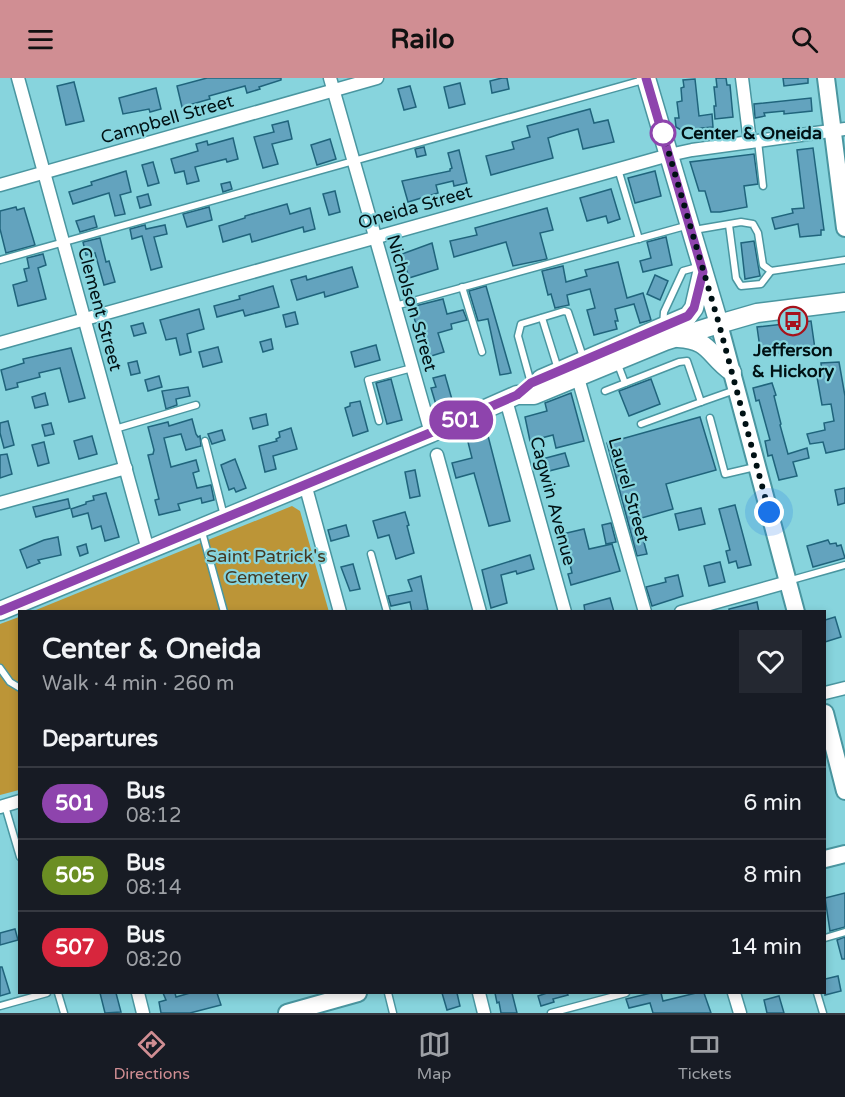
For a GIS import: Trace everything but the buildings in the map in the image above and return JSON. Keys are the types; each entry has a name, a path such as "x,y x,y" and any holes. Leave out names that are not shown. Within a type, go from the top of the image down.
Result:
{"main road":[{"path":"646,78 719,324"},
{"path":"702,269 719,300 733,309 757,313"},
{"path":"574,369 617,361 670,332 694,308 702,269"},
{"path":"0,611 430,433 518,393 534,395 574,369 670,332 719,324 757,313 845,302"},
{"path":"670,332 705,344 734,381"}],"street":[{"name":"Clement Street","path":"18,78 148,550"},
{"name":"Campbell Street","path":"0,184 331,84 377,78"},
{"path":"742,78 754,141"},
{"path":"826,78 839,130 845,228"},
{"name":"Nicholson Street","path":"331,84 430,433"},
{"name":"Oneida Street","path":"0,343 669,155 839,130"},
{"path":"719,324 795,610"},
{"name":"Laurel Street","path":"574,369 644,610"},
{"name":"Cagwin Avenue","path":"518,393 565,610"},
{"path":"437,455 479,610"},
{"path":"0,503 126,468"},
{"path":"305,484 339,610"},
{"path":"688,610 788,582"},
{"path":"826,693 845,688"},
{"path":"826,717 845,790"},
{"path":"2,806 18,802"},
{"path":"826,860 845,854"},
{"path":"138,994 143,1013"},
{"path":"298,1012 355,994"},
{"path":"478,994 484,1013"},
{"path":"734,994 740,1013"}],"lane":[{"path":"0,260 646,78"},
{"path":"754,141 763,186"},
{"path":"618,169 639,239"},
{"path":"394,306 639,239 690,228 741,222 753,224 758,232 763,265 771,271"},
{"path":"729,225 736,278 741,286 761,284 771,271 845,260"},
{"path":"670,332 664,312 683,271 702,269"},
{"path":"462,287 482,352"},
{"path":"518,393 518,336 521,324 564,311 568,312 574,369"},
{"path":"542,318 574,369"},
{"path":"617,361 625,383"},
{"path":"605,391 679,362 687,361 701,402"},
{"path":"379,421 368,380 412,368"},
{"path":"641,424 701,402 734,381"},
{"path":"115,429 196,405"},
{"path":"710,418 725,474 757,466"},
{"path":"205,441 225,518"},
{"path":"201,528 223,610"},
{"path":"371,554 386,610"},
{"path":"788,582 845,565"},
{"path":"0,668 10,682 18,687"},
{"path":"2,806 18,851"},
{"path":"826,938 845,932"},
{"path":"0,1006 43,994"},
{"path":"58,994 64,1013"},
{"path":"388,994 393,1013"},
{"path":"551,1013 622,994"},
{"path":"818,994 823,1013"}],"green space":[{"name":"Saint Patrick's Cemetery","path":"292,506 300,511 328,610 36,610"},
{"path":"18,617 18,790 0,795 0,624"}],"bus line":[{"name":"501","path":"0,611 430,433 517,395 531,383 688,316 694,308 703,272 646,78"}],"place":[{"name":"Center & Oneida","path":"663,133"},
{"name":"Jefferson & Hickory","path":"793,321"}],"route":[{"path":"663,133 719,324 769,512"}]}
